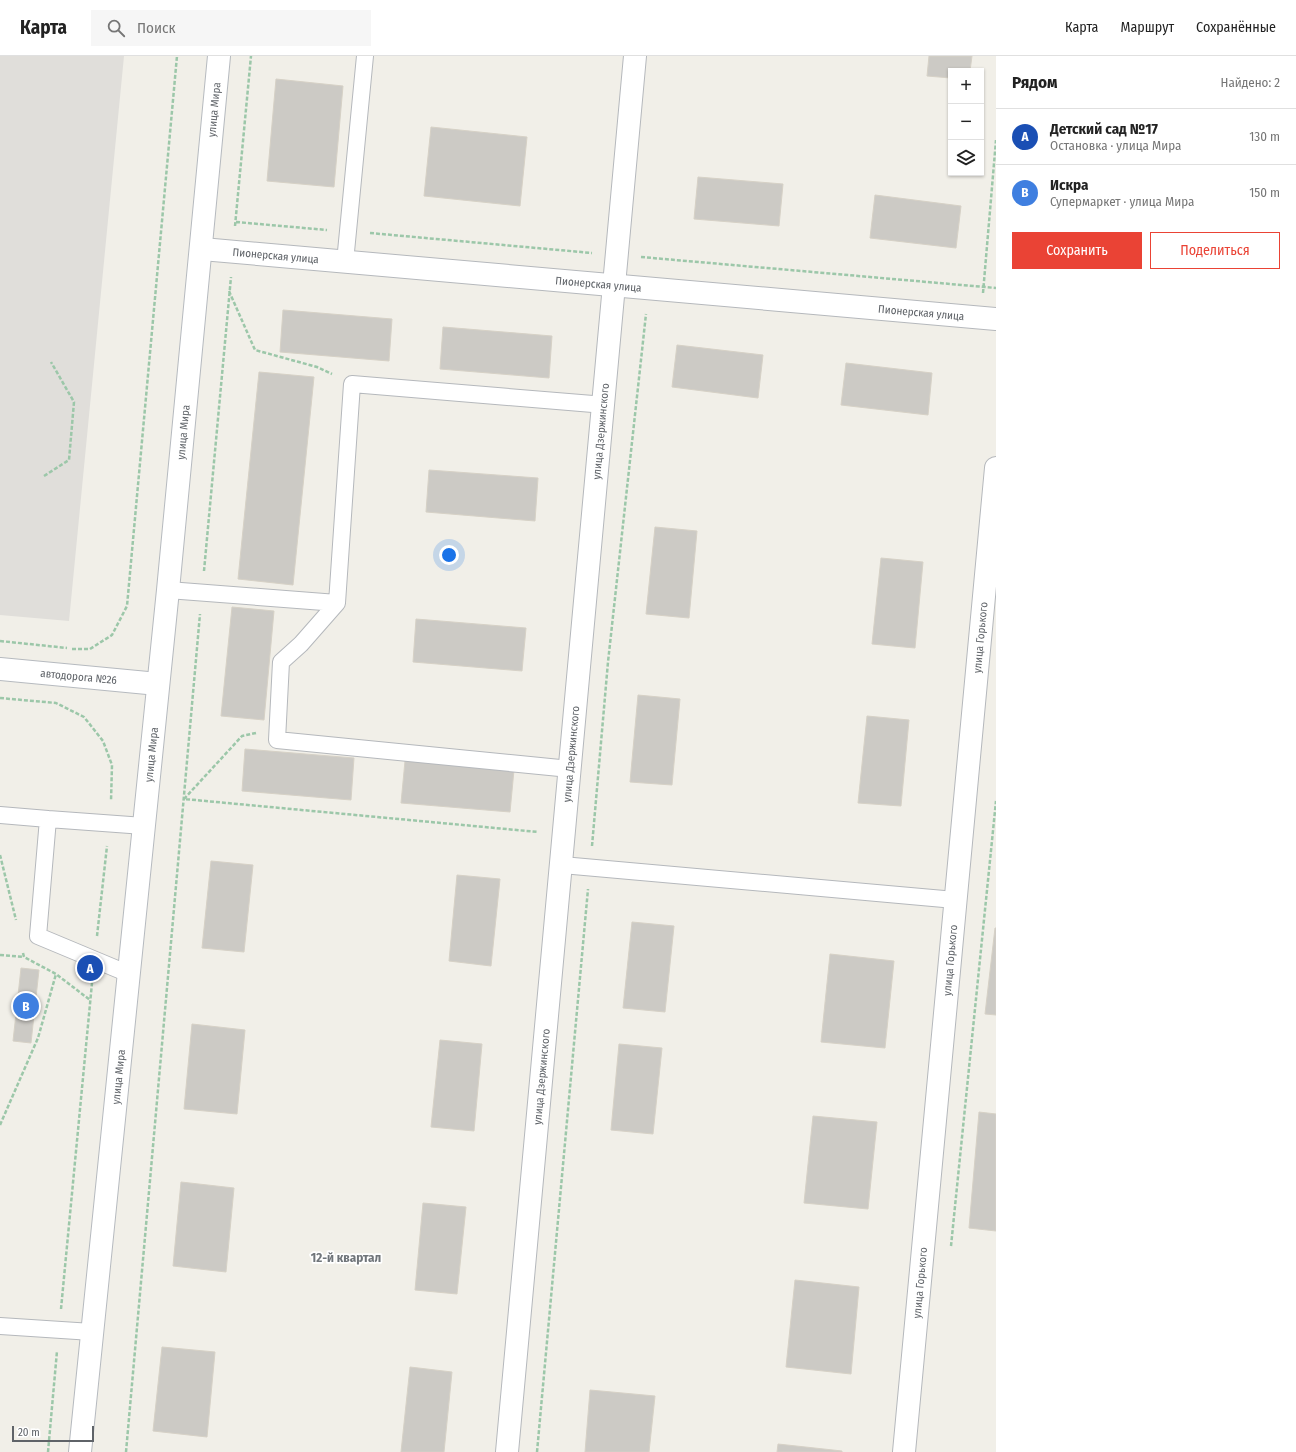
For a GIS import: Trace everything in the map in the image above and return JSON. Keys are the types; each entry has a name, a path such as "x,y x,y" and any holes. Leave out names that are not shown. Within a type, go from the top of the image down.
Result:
{"street":[{"name":"улица Мира","path":"80,1452 168,590 220,56"},
{"name":"улица Дзержинского","path":"507,1452 565,834 635,56"},
{"name":"Пионерская улица","path":"202,249 988,319"},
{"name":"улица Горького","path":"904,1452 996,468"},
{"name":"автодорога №26","path":"0,669 158,684"}],"lane":[{"path":"345,262 365,56"},
{"path":"570,769 277,740 281,662 301,644 337,602 352,384 604,405"},
{"path":"168,590 337,602"},
{"path":"0,815 144,826"},
{"path":"48,819 38,936 129,974"},
{"path":"562,865 955,900"},
{"path":"0,1326 92,1332"}],"path":[{"path":"0,641 69,649 90,649 112,635 126,606 176,56"},
{"path":"126,1452 251,56"},
{"path":"988,319 996,140"},
{"path":"229,291 255,350 317,367 352,384"},
{"path":"44,476 69,460 74,402 51,362"},
{"path":"0,698 56,703 84,717 103,741 112,765 110,824 94,959 48,1452"},
{"path":"184,799 242,736 277,729"},
{"path":"184,799 565,834"},
{"path":"950,1250 996,801"},
{"path":"0,955 24,957"},
{"path":"0,1125 38,1038 56,974"}],"shaded area":[{"path":"0,56 124,56 69,621 0,615"}],"building":[{"path":"929,56 972,56 970,68 948,68 948,78 927,76"},
{"path":"276,79 343,86 334,187 267,181"},
{"path":"431,127 527,137 520,206 424,196"},
{"path":"698,177 783,184 779,226 694,219"},
{"path":"875,195 961,206 956,248 870,238"},
{"path":"283,310 392,319 389,361 280,352"},
{"path":"443,327 552,336 549,378 440,369"},
{"path":"677,345 763,355 758,398 672,387"},
{"path":"846,363 932,373 928,415 841,405"},
{"path":"259,372 314,377 293,585 238,579"},
{"path":"429,470 538,478 535,521 426,512"},
{"path":"655,527 697,531 689,618 646,614"},
{"path":"881,558 923,562 915,648 872,644"},
{"path":"232,607 274,611 264,720 221,716"},
{"path":"416,619 526,628 522,671 413,662"},
{"path":"638,695 680,699 672,785 630,782"},
{"path":"867,716 909,720 901,806 858,803"},
{"path":"245,749 354,758 351,800 242,791"},
{"path":"405,761 514,770 510,812 401,803"},
{"path":"211,861 253,865 244,952 202,948"},
{"path":"457,875 500,879 491,966 449,961"},
{"path":"632,922 674,926 665,1012 623,1008"},
{"path":"996,928 996,1015 985,1014"},
{"path":"830,954 894,961 885,1048 821,1042"},
{"path":"21,968 39,970 31,1043 13,1041"},
{"path":"192,1024 245,1030 237,1114 184,1109"},
{"path":"440,1040 482,1044 474,1131 431,1127"},
{"path":"619,1044 662,1048 653,1134 611,1130"},
{"path":"979,1112 996,1114 996,1231 969,1228"},
{"path":"813,1116 877,1122 868,1209 804,1203"},
{"path":"181,1182 234,1188 226,1272 173,1266"},
{"path":"423,1203 466,1207 457,1294 415,1290"},
{"path":"795,1280 859,1287 851,1374 786,1367"},
{"path":"162,1347 215,1352 207,1437 153,1431"},
{"path":"410,1367 452,1372 444,1452 401,1452"},
{"path":"590,1390 655,1396 649,1452 585,1452"},
{"path":"778,1444 842,1451 842,1452 777,1452"}],"place":[{"name":"Детский сад №17","path":"90,968"},
{"name":"Искра","path":"26,1006"}],"district":[{"name":"12-й квартал","path":"346,1257"}]}
